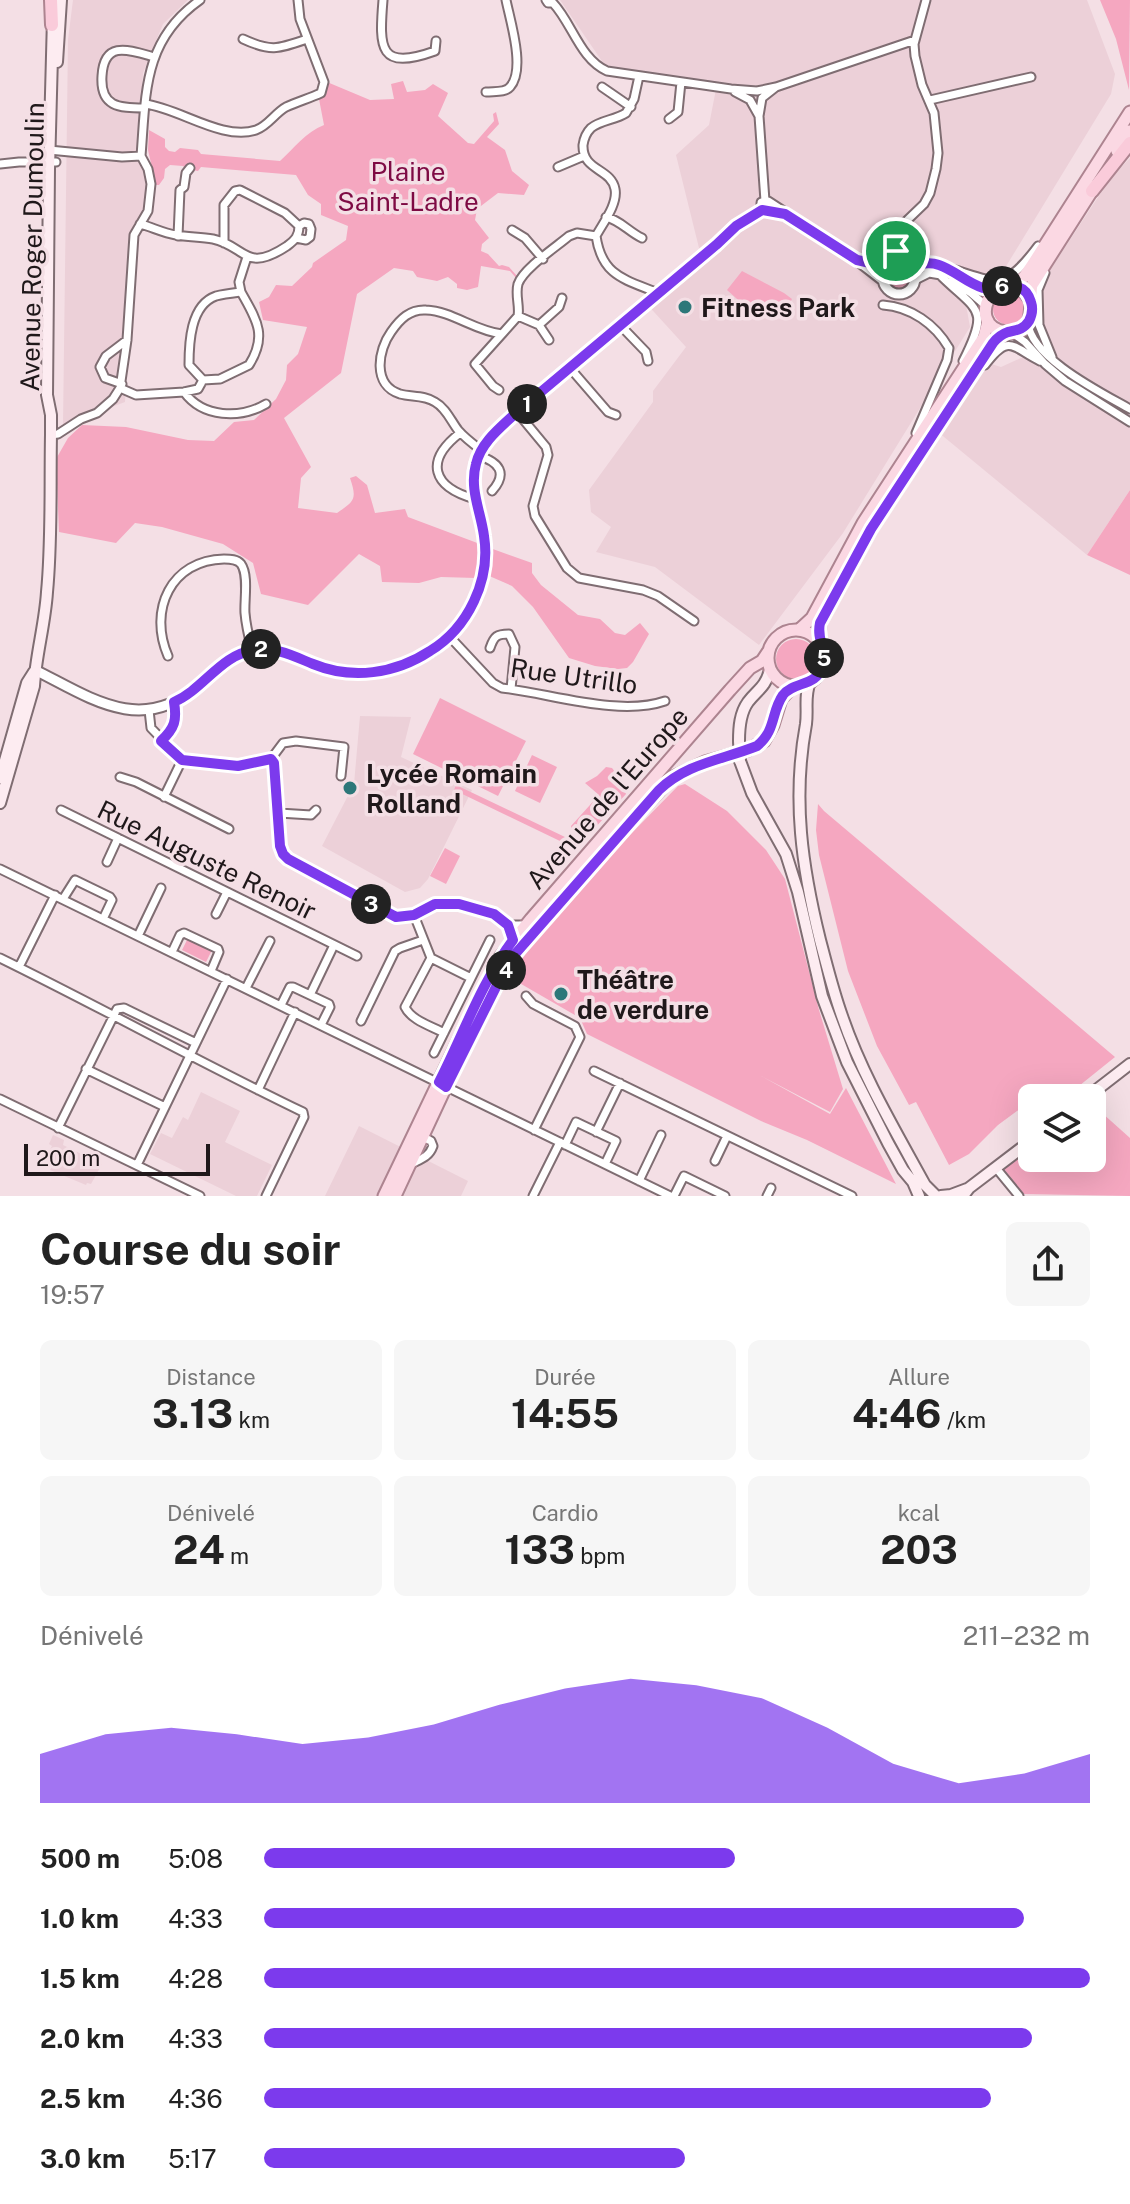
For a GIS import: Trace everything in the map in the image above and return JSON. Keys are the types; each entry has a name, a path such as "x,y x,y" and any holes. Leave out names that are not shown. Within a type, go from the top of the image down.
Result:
{"highway":[{"path":"52,0 52,25"},
{"path":"1087,189 1130,143"}],"main road":[{"name":"Avenue Roger Dumoulin","path":"52,156 61,0"},
{"name":"Avenue Roger Dumoulin","path":"35,670 48,586 51,415 54,400 52,25"},
{"path":"819,641 820,623 871,529 945,414 993,343 1029,321 1032,285 1038,272 1067,230 1130,112"},
{"path":"800,629 812,618 863,523 984,337 988,298 995,289 1011,286 1024,277 1130,131"},
{"path":"1011,286 1021,289 1030,300"},
{"path":"988,321 996,329 1009,332"},
{"path":"770,670 777,680 793,686 810,682 823,666 823,650 819,641 800,629 788,630 777,636 768,652 770,670 766,683 743,711 740,761 752,793 786,854 822,996 847,1062 919,1196"},
{"name":"Avenue de l'Europe","path":"384,1196 419,1135 483,989 501,956 750,668 762,661 768,652"},
{"path":"0,778 27,683 35,670"},
{"path":"0,803 34,686 35,670"},
{"path":"810,682 805,701 808,713 799,765 802,855 842,1018 863,1067 925,1185 936,1196 966,1192 1018,1151"},
{"name":"Avenue de l'Europe","path":"443,1084 516,953 617,837 671,778 705,762 748,750 764,741 781,699 793,686"},
{"path":"1104,1084 1130,1064"},
{"name":"Avenue de l'Europe","path":"395,1196 411,1164 419,1135"}],"street":[{"path":"51,435 97,413 113,399 121,386 134,235 148,211 151,184 141,156 147,86 163,37 180,16 200,0"},
{"path":"154,57 129,50 108,55 103,63 101,91 116,105 162,107 221,129 243,132 258,129 288,106 321,93 324,82 300,19 298,0"},
{"path":"383,0 382,40 392,58 408,60 435,51 436,41"},
{"path":"486,92 505,90 512,86 516,75 516,51 506,0"},
{"path":"926,0 915,40 915,56 918,74 934,113 938,153 930,193 919,211 898,229 896,251 884,274 888,290 900,294 908,291 915,280 941,270 986,280 1011,276 1021,269 1070,199 1087,189"},
{"path":"551,1 600,68 616,73 731,89 756,97 776,87 915,40"},
{"path":"243,39 258,46 281,48 307,39"},
{"path":"639,76 631,107 619,117 599,123 588,132 583,147 589,163 611,180 615,187 613,204 596,236 599,253 608,268 628,281 658,293"},
{"path":"930,100 1031,77"},
{"path":"669,119 678,112 681,82"},
{"path":"602,87 631,107"},
{"path":"756,97 766,206"},
{"path":"0,164 52,156 141,156"},
{"path":"558,167 584,156"},
{"path":"178,236 180,190 184,187 190,168"},
{"path":"140,224 178,236 217,240 247,257 255,258 272,255 296,238 297,224 285,213 244,191 235,191 224,205 224,243"},
{"path":"766,206 785,214 884,281"},
{"path":"35,670 109,707 149,710 174,702 231,659 252,650 282,651 343,672 388,670 431,651 449,636 471,607 480,586 485,537 473,478 480,453 493,435 730,231 766,206"},
{"path":"606,217 613,218 642,238"},
{"path":"512,230 525,238 543,259"},
{"path":"1049,361 1039,325 1038,290 1067,230"},
{"path":"499,390 475,364 518,316 518,284 524,274 569,236 577,233 596,236"},
{"path":"896,251 913,272 915,280"},
{"path":"203,380 220,379 252,361 259,337 259,323 241,292 239,282 247,257"},
{"path":"857,260 890,265 933,263 985,305"},
{"path":"941,270 981,287 995,289"},
{"path":"941,270 973,306 979,321 974,340 950,389"},
{"path":"203,380 189,365 189,334 193,324 211,298 241,292"},
{"path":"539,325 559,307 562,298"},
{"path":"883,305 915,314 935,328 949,348 947,360 902,464"},
{"path":"492,491 500,477 495,462 480,453 460,433 438,403 397,393 383,381 380,363 389,335 399,321 413,311 436,311 502,334"},
{"path":"518,316 539,325 549,340"},
{"path":"1029,321 1031,335 1065,381 1130,422"},
{"path":"620,325 646,352 648,361"},
{"path":"1009,332 1049,361"},
{"path":"127,340 106,356 100,367 105,378 136,395 198,389 203,380"},
{"path":"945,414 997,350 1013,345 1049,361 1130,409"},
{"path":"570,368 608,412 616,415"},
{"path":"184,392 196,406 210,412 244,414 266,404"},
{"path":"517,412 546,447 548,455 533,506 535,516 567,568 579,578 643,590 658,596 694,621"},
{"path":"460,433 441,451 437,468 440,478 448,487 475,499"},
{"path":"168,656 160,629 161,608 169,590 181,574 202,562 216,559 231,559 243,568 245,615 252,650"},
{"path":"490,648 499,634 509,634 515,647 511,689"},
{"name":"Rue Utrillo","path":"449,636 493,683 502,688 592,704 650,707 665,701"},
{"path":"161,741 175,725 174,702"},
{"path":"149,710 151,728 182,760 238,766 271,759 279,746 288,741 342,746 341,776"},
{"path":"271,759 276,775 280,846 288,859 396,917 414,915 435,904 449,903 489,912 508,925 526,925"},
{"path":"164,797 182,760"},
{"path":"120,777 229,829"},
{"name":"Rue Auguste Renoir","path":"61,810 357,956"},
{"path":"279,813 311,815 316,810"},
{"path":"107,862 118,838"},
{"path":"0,869 666,1195 684,1176 725,1196"},
{"path":"63,899 75,880 110,897 112,900 103,919"},
{"path":"138,936 161,888"},
{"path":"216,914 227,892"},
{"path":"19,967 55,895"},
{"path":"414,915 431,958 471,978"},
{"path":"508,925 513,940"},
{"path":"172,952 184,933 218,949 211,971"},
{"path":"361,1021 395,951 423,940"},
{"path":"434,1053 490,940"},
{"path":"246,988 270,941"},
{"name":"Rue Auguste Renoir","path":"310,995 334,945"},
{"path":"0,958 303,1112 304,1117 266,1196"},
{"path":"431,958 405,1007 420,1021 444,1033"},
{"path":"137,1165 227,979"},
{"path":"281,1005 290,987 329,1004 321,1025"},
{"path":"526,996 533,1004 575,1026 580,1037 534,1130"},
{"path":"58,1128 117,1009 124,1008 196,1043"},
{"path":"256,1089 295,1012"},
{"path":"86,1069 165,1107"},
{"path":"594,1071 835,1192 852,1196"},
{"path":"596,1132 620,1083"},
{"path":"0,1099 200,1196"},
{"path":"533,1196 576,1122 616,1141 605,1164"},
{"path":"639,1181 661,1135"},
{"path":"715,1161 727,1136"},
{"path":"996,1168 1019,1196"}],"shaded area":[{"path":"73,0 188,0 163,24 143,73 138,154 146,174 146,201 130,241 125,402 63,425 68,40"},
{"path":"560,0 1087,0 1115,74 1111,94 1005,268 989,273 966,305 970,327 843,533 759,645 655,567 596,552 611,527 591,512 589,490 653,402 653,391 686,347 644,301 700,252 676,155 709,125 717,84 606,67"},
{"path":"1130,158 1130,490 1087,555 938,432 988,363 1001,367 1052,344 1042,324 1041,291 1050,270 1110,179"},
{"path":"360,716 411,717 401,757 472,790 428,879 420,888 405,892 322,846 354,784"},
{"path":"201,1092 240,1111 225,1142 272,1165 257,1196 236,1196 150,1154 161,1133 172,1138 183,1117 188,1120"},
{"path":"359,1126 468,1181 461,1196 325,1196"},
{"path":"53,1135 64,1140 63,1145 102,1164 91,1184 86,1185 50,1170 55,1159 47,1155"}],"green space":[{"path":"1100,0 1130,0 1129,90 1116,39"},
{"name":"Plaine Saint-Ladre","path":"403,81 407,92 425,90 433,84 448,93 438,116 468,143 474,144 494,121 493,114 496,112 499,124 487,137 505,150 512,171 529,185 524,195 498,193 477,209 475,220 489,238 482,244 481,251 499,266 509,267 519,275 517,279 510,271 481,266 478,287 467,290 457,288 457,284 448,277 437,281 417,277 413,271 394,268 357,294 341,373 284,418 311,467 301,478 298,508 337,513 353,499 350,478 356,476 367,485 375,513 405,509 408,517 480,544 476,578 441,577 419,583 382,582 380,566 359,554 308,605 261,594 253,563 223,544 135,523 116,543 59,532 56,459 68,438 82,425 126,427 188,440 214,441 234,422 254,420 276,399 286,380 287,365 298,354 307,327 263,320 259,302 269,297 276,285 292,286 313,263 346,240 348,226 321,215 321,204 308,195 296,175 201,167 198,171 170,165 165,169 164,178 156,185 148,150 149,130 165,139 165,147 169,151 175,152 180,148 198,150 201,154 280,161 306,136 324,125 319,99 326,93 327,82 370,100 394,99 391,84"},
{"path":"899,266 907,269 910,277 907,285 899,288 891,285 888,277 891,269"},
{"path":"742,271 792,299 783,315 770,319 746,307 727,290"},
{"path":"1009,293 1021,297 1025,309 1021,321 1009,325 997,321 993,309 997,297"},
{"path":"1130,490 1130,575 1087,555"},
{"path":"490,548 532,563 532,573 541,585 578,615 600,619 615,633 625,635 640,623 649,634 633,662 627,668 618,669 569,658 533,607 512,586 487,575"},
{"path":"796,639 810,645 816,659 810,673 796,679 782,673 776,659 782,645"},
{"path":"440,698 526,741 498,796 413,754"},
{"path":"532,755 557,767 540,803 515,791"},
{"path":"606,767 612,768 619,777 626,794 583,841 572,832 571,826 599,795 585,783"},
{"path":"685,784 727,811 766,850 785,879 843,1089 830,1112 761,1076 830,1114 846,1088 896,1184 587,1034 580,1018 509,977 530,948 623,842 678,786"},
{"path":"456,785 565,837 562,842 454,790"},
{"path":"818,804 1115,1057 1081,1084 1018,1084 1018,1110 969,1154 949,1165 916,1102 909,1105 877,1046 848,971 819,855 816,830"},
{"path":"445,848 460,856 446,884 430,876"},
{"path":"188,938 212,950 206,962 182,950"},
{"path":"1106,1117 1130,1138 1130,1196 1024,1194 1004,1169 1018,1158 1018,1172 1106,1172"}],"place":[{"name":"Fitness Park","path":"685,307"},
{"name":"Lycée Romain Rolland","path":"350,788"},
{"name":"Théâtre de verdure","path":"561,994"}],"route":[{"path":"762,210 785,214 857,260 875,265 888,267 896,251 909,266 936,263 981,287 1018,287 1031,303 1029,321 993,343 871,529 820,623 818,633 824,661 818,675 805,685 793,686 784,694 764,741 748,750 685,770 659,790 516,953 446,1087 439,1082 490,975 513,940 508,925 489,912 449,903 435,904 414,915 396,917 288,859 280,846 274,763 271,759 238,766 182,760 161,741 175,725 174,702 237,655 252,650 282,651 343,672 374,672 410,662 431,651 449,636 471,607 480,586 485,560 485,537 473,478 481,450 517,412 747,218 762,210"}]}
